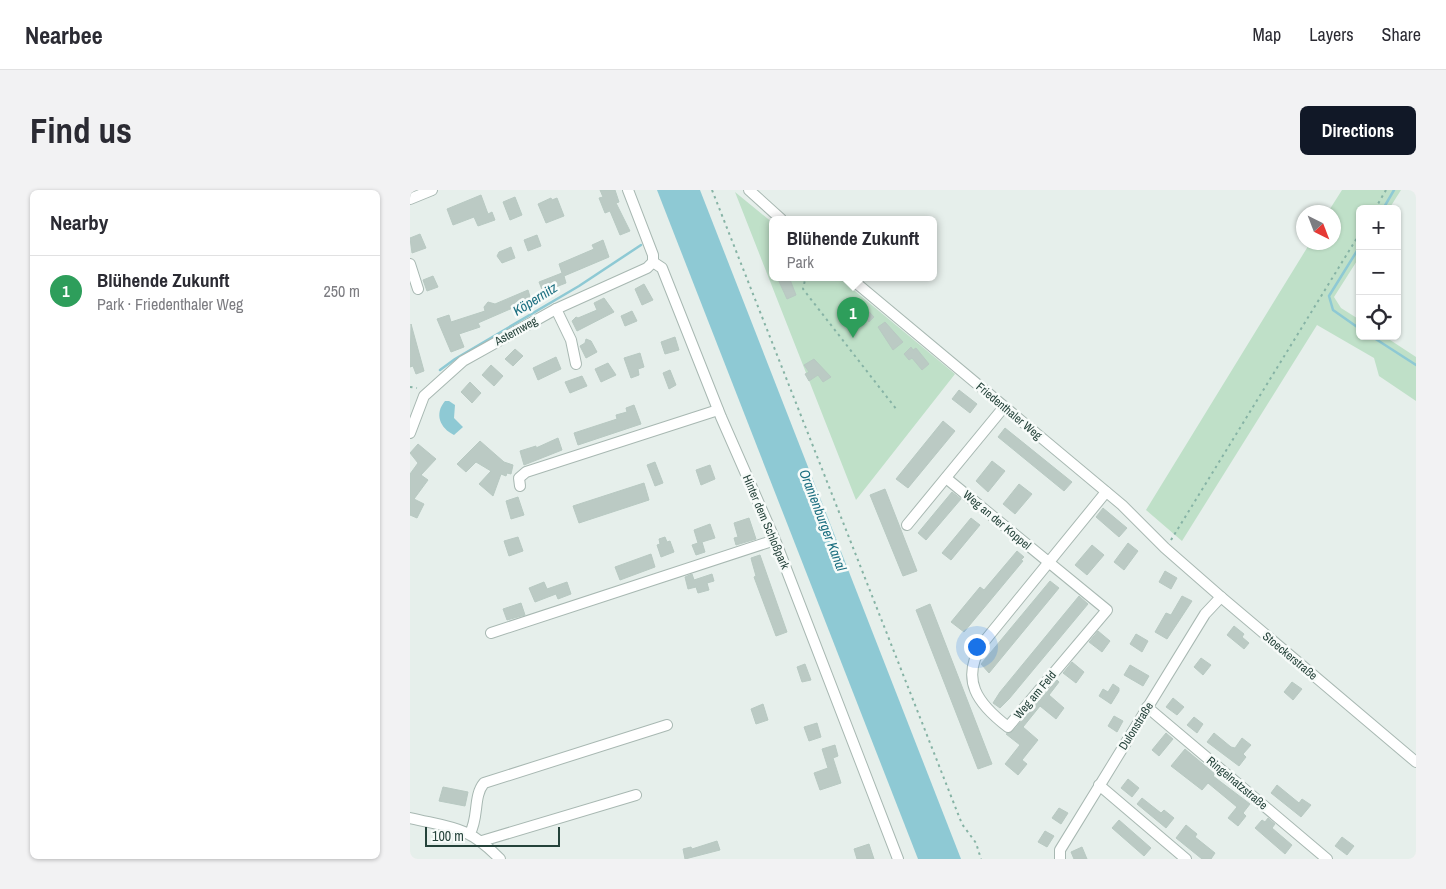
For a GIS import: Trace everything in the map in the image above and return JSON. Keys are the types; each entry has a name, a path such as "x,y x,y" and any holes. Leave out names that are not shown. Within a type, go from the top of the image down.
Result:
{"street":[{"name":"Hinter dem Schloßpark","path":"628,190 654,255 653,262 662,268 718,410 774,540 898,859"},
{"path":"749,190 778,216"},
{"path":"410,199 425,191"},
{"name":"Asternweg","path":"410,433 424,396 451,370 556,309 648,268 653,262"},
{"path":"410,264 418,289"},
{"name":"Friedenthaler Weg","path":"854,281 1106,492 1165,548"},
{"path":"556,309 571,340 576,364"},
{"path":"907,525 1004,407"},
{"path":"520,486 519,478 526,472 718,410"},
{"name":"Weg an der Koppel","path":"946,478 1048,563"},
{"name":"Weg am Feld","path":"1048,563 1107,610 1008,727 991,714 975,691 971,676 972,664 983,643 1048,563 1106,492"},
{"path":"490,633 774,540"},
{"name":"Stoeckerstraße","path":"1165,548 1416,762"},
{"name":"Dulonstraße","path":"1060,859 1060,850 1099,785 1205,614 1221,597"},
{"name":"Ringelnatzstraße","path":"1147,707 1327,859"},
{"path":"470,833 476,823 479,789 484,783 667,725"},
{"path":"1099,785 1186,859"},
{"path":"482,840 636,795"},
{"path":"410,818 470,833 482,840 500,859"}],"path":[{"path":"712,190 962,824 976,843 981,859"},
{"path":"1377,205 1386,190"},
{"path":"1165,548 1356,239"},
{"path":"805,281 804,290 897,410"}],"green space":[{"path":"1342,190 1401,190 1392,205 1356,205 1356,262 1334,297 1341,308 1356,317 1356,340 1390,340 1416,357 1416,401 1379,376 1374,358 1317,325 1182,541 1146,510 1306,250 1341,250 1341,205 1332,205"},
{"path":"735,192 769,220 769,279"},
{"path":"770,281 843,281 955,374 856,500"}],"water":[{"name":"Oranienburger Kanal","path":"657,190 700,190 961,859 918,859"},
{"path":"445,401 455,405 454,418 463,427 454,435 445,429 440,420 440,411"}],"building":[{"path":"600,190 615,190 619,202 616,203 630,231 620,235 610,211 605,213 599,198 603,197"},
{"path":"481,195 488,214 492,212 495,220 478,226 474,217 453,225 447,209"},
{"path":"515,197 522,215 510,220 503,202"},
{"path":"551,198 552,200 557,198 564,216 546,223 538,204"},
{"path":"420,234 426,248 412,253 410,238"},
{"path":"537,235 541,246 528,251 524,240"},
{"path":"603,240 609,257 564,276 566,283 543,292 539,282 562,273 559,264 594,249 592,245"},
{"path":"511,247 515,258 502,263 497,256 499,252"},
{"path":"433,276 438,287 427,291 423,280"},
{"path":"779,281 791,281 796,295 787,299"},
{"path":"644,284 653,300 642,305 635,289"},
{"path":"528,290 531,300 478,323 480,327 459,334 464,347 451,352 437,319 449,315 451,322 485,311 484,307 488,302 495,304"},
{"path":"855,297 874,317 869,322 849,303"},
{"path":"604,298 614,312 577,331 572,321 576,317 578,318 597,310 594,303"},
{"path":"632,311 637,321 625,326 621,316"},
{"path":"885,322 903,342 893,350 878,327"},
{"path":"411,324 424,371 416,374 413,366 410,367"},
{"path":"675,337 679,350 665,354 661,342"},
{"path":"586,339 591,341 597,352 586,358 580,346 585,343"},
{"path":"911,347 913,350 916,348 929,364 922,370 912,358 909,360 904,354"},
{"path":"515,349 523,356 513,366 505,359"},
{"path":"640,353 644,367 638,369 639,375 631,378 624,358"},
{"path":"556,357 561,369 538,380 533,368"},
{"path":"814,359 831,377 823,382 818,375 809,381 805,374 809,372 804,365"},
{"path":"608,363 616,375 601,382 595,369"},
{"path":"491,365 503,376 494,386 482,375"},
{"path":"670,370 676,385 669,389 663,373"},
{"path":"582,376 587,386 570,393 565,382"},
{"path":"470,382 481,393 472,403 461,392"},
{"path":"959,390 977,404 970,413 952,399"},
{"path":"634,405 641,424 578,445 574,433 617,419 616,415 627,412 626,408"},
{"path":"943,421 955,431 908,488 896,479"},
{"path":"1005,428 1072,482 1064,491 998,437"},
{"path":"558,438 562,450 524,465 520,451 536,446 536,448"},
{"path":"480,441 504,462 513,465 511,474 507,473 506,476 501,474 493,496 479,484 491,471 476,462 466,472 457,464"},
{"path":"418,444 436,459 421,475 428,480 414,499 424,504 417,518 410,515 410,474 418,463 410,453"},
{"path":"992,461 1005,471 988,492 976,481"},
{"path":"655,462 663,483 655,486 647,465"},
{"path":"710,465 715,479 701,485 696,470"},
{"path":"644,483 649,500 579,523 573,506"},
{"path":"1019,484 1032,494 1015,514 1003,504"},
{"path":"885,489 917,571 903,576 870,495"},
{"path":"952,492 961,499 926,540 918,533"},
{"path":"518,497 524,515 511,519 506,501"},
{"path":"1103,508 1127,528 1119,537 1096,517"},
{"path":"749,518 756,539 736,545 734,538 738,537 734,523"},
{"path":"971,518 980,525 951,560 942,553"},
{"path":"710,524 715,538 702,542 705,552 696,555 692,545 698,543 694,530"},
{"path":"518,537 523,551 509,556 504,541"},
{"path":"665,537 667,542 670,541 674,552 661,557 657,545 660,544 659,539"},
{"path":"1128,543 1138,551 1124,570 1114,562"},
{"path":"1092,545 1104,555 1087,575 1075,565"},
{"path":"1017,551 1024,557 1021,560 1023,561 964,632 951,622 980,587 984,590"},
{"path":"651,554 655,567 620,580 615,567"},
{"path":"760,555 787,632 776,636 754,577 756,576 751,558"},
{"path":"1165,571 1177,578 1171,589 1159,582"},
{"path":"692,574 694,580 712,574 714,581 707,583 709,590 698,593 696,587 688,589 685,577"},
{"path":"1050,581 1059,588 989,673 981,664"},
{"path":"544,582 547,589 567,582 571,594 558,599 556,594 535,602 529,588"},
{"path":"1079,596 1088,604 1009,699 1000,708 993,703 1000,692"},
{"path":"1182,596 1192,601 1167,639 1155,632 1166,613 1171,615"},
{"path":"521,603 525,615 507,620 503,609"},
{"path":"930,604 992,764 978,769 916,610"},
{"path":"1234,626 1244,634 1242,637 1249,643 1244,649 1227,635"},
{"path":"1098,631 1110,641 1102,652 1089,642"},
{"path":"1136,634 1148,641 1142,652 1130,644"},
{"path":"1201,658 1211,665 1203,675 1194,667"},
{"path":"1072,662 1084,672 1076,683 1063,673"},
{"path":"805,664 811,680 802,682 797,667"},
{"path":"1130,665 1149,676 1143,686 1124,675"},
{"path":"1057,680 1059,682 1049,695 1064,708 1056,719 1040,706 1023,727 1038,740 1022,760 1027,764 1018,775 1005,764 1020,745 1006,734 1013,731"},
{"path":"1292,682 1302,689 1293,700 1284,692"},
{"path":"1113,684 1119,688 1119,691 1111,704 1099,696 1103,689 1108,692"},
{"path":"1173,698 1184,707 1177,715 1166,707"},
{"path":"763,704 768,720 756,724 751,709"},
{"path":"1114,716 1123,721 1117,732 1108,726"},
{"path":"1194,717 1203,724 1197,733 1187,725"},
{"path":"817,723 821,737 809,741 804,727"},
{"path":"1166,733 1173,739 1159,756 1152,750"},
{"path":"1214,733 1231,747 1235,748 1242,738 1251,745 1243,754 1246,757 1239,766 1207,742"},
{"path":"835,745 838,756 833,758 841,783 820,790 814,773 828,768 822,749"},
{"path":"1185,749 1215,774 1213,776 1250,804 1243,813 1246,816 1238,826 1228,818 1237,807 1208,783 1202,790 1171,766"},
{"path":"1128,779 1139,788 1132,797 1121,788"},
{"path":"1277,785 1299,803 1302,799 1311,805 1301,817 1271,793"},
{"path":"443,787 468,792 465,806 439,801"},
{"path":"1142,798 1161,813 1164,810 1174,818 1166,828 1137,804"},
{"path":"1059,808 1068,813 1061,824 1052,818"},
{"path":"1268,818 1275,824 1272,828 1292,845 1285,854 1255,828 1262,820 1265,822"},
{"path":"1119,820 1151,848 1144,856 1112,828"},
{"path":"1186,825 1197,834 1195,837 1215,853 1211,859 1202,859 1176,838"},
{"path":"1045,831 1054,836 1047,847 1038,842"},
{"path":"1342,837 1354,846 1347,855 1335,846"},
{"path":"717,841 720,850 685,859 683,849 691,847 692,849"},
{"path":"869,844 874,859 857,859 854,849"},
{"path":"1082,847 1087,859 1074,859 1071,852"}],"waterway":[{"path":"1385,205 1394,190"},
{"name":"Köpernitz","path":"440,370 455,359 579,286 641,245"},
{"path":"1356,326 1333,310 1329,296 1358,250"},
{"path":"1377,340 1416,365"}],"place":[{"name":"Blühende Zukunft","path":"853,338"}]}
